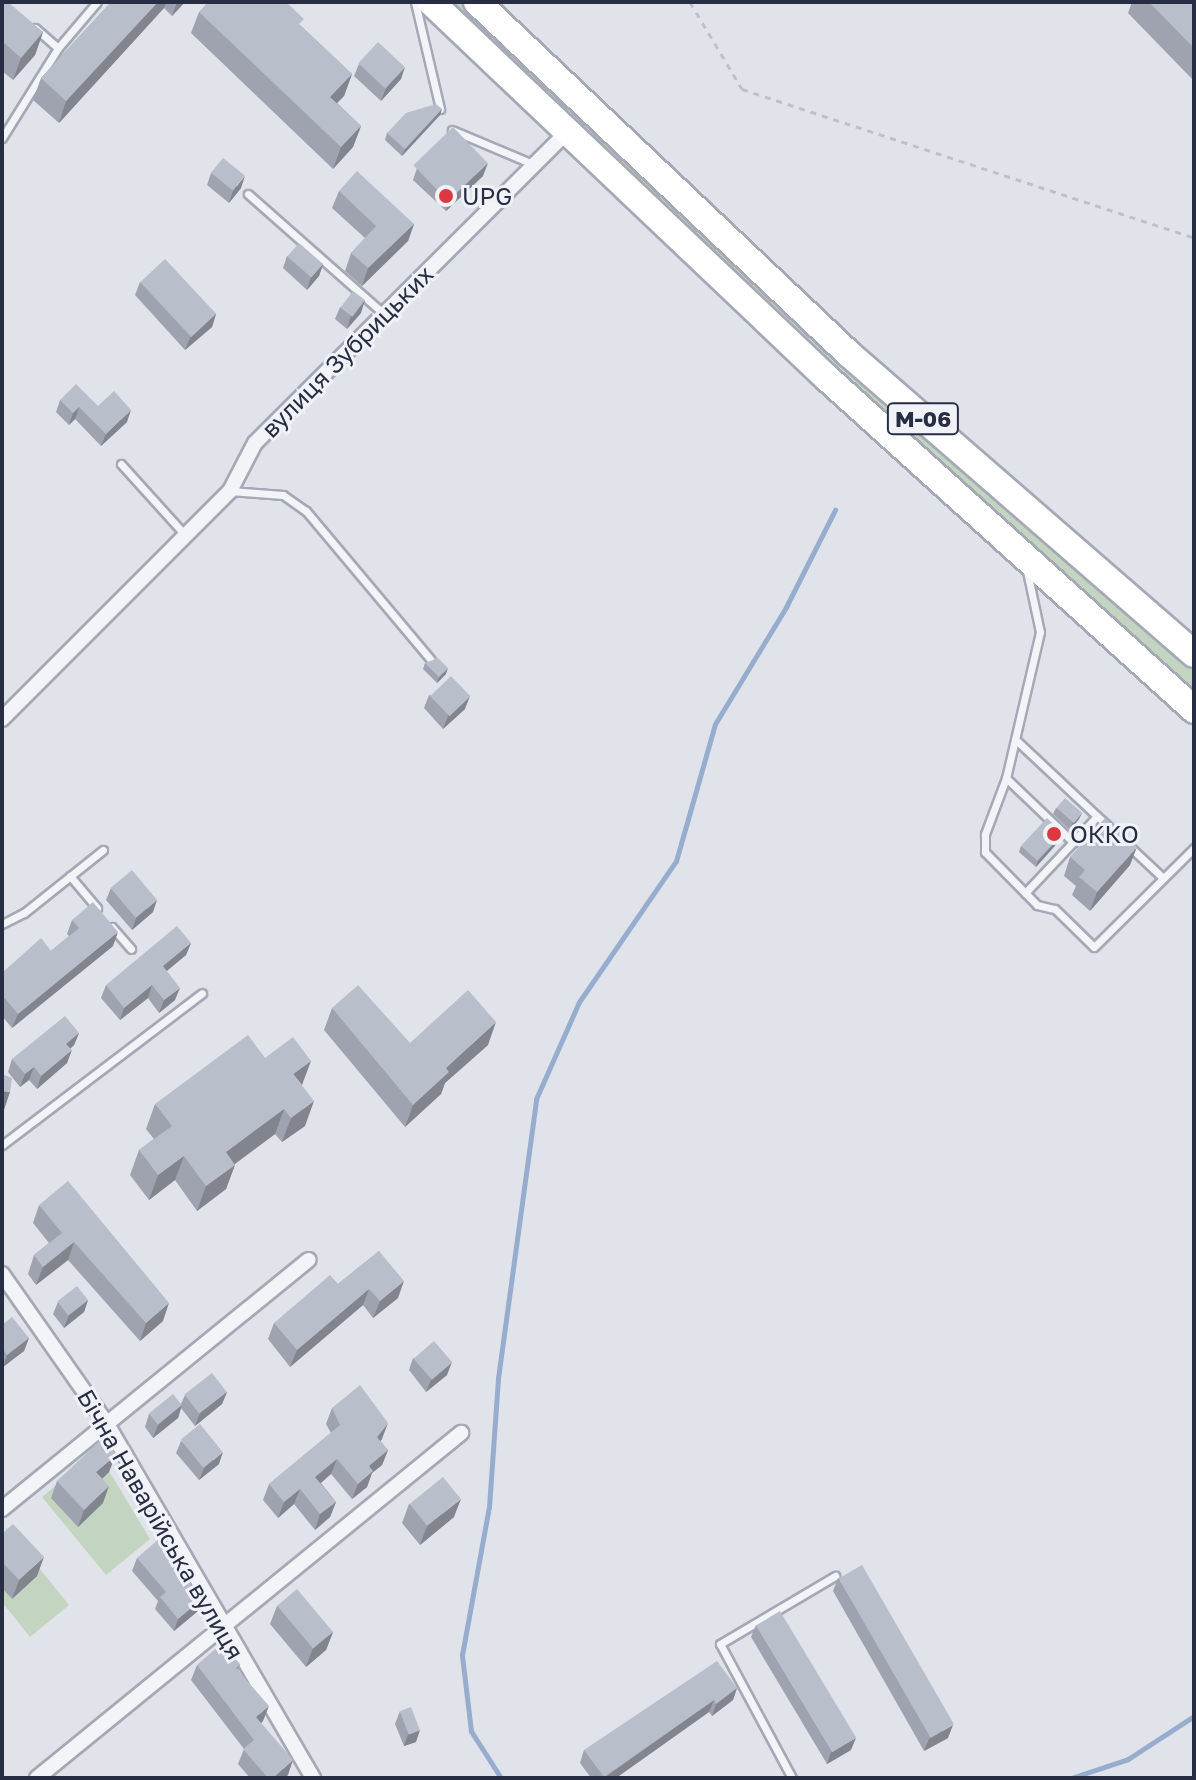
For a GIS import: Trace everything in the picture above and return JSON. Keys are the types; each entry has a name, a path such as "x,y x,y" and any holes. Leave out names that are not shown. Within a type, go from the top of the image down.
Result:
{"highway":[{"name":"М-06","path":"431,2 570,129 827,378 1194,710"},
{"name":"М-06","path":"477,2 849,354 1194,654"}],"street":[{"name":"вулиця Зубрицьких","path":"2,719 230,491 255,443 570,129"},
{"path":"2,1509 308,1260"},
{"name":"Бічна Наварійська вулиця","path":"2,1274 107,1424 221,1628 313,1778"},
{"path":"37,1778 461,1433"}],"lane":[{"path":"2,138 58,48 97,2"},
{"path":"415,2 440,109"},
{"path":"28,21 58,48"},
{"path":"452,130 533,164"},
{"path":"248,194 384,314"},
{"path":"121,464 186,536"},
{"path":"230,491 283,495 306,511 431,660"},
{"path":"1021,554 1038,604 1040,632 1006,778 985,834 985,852 1037,905 1055,909 1094,947 1161,876 1194,848"},
{"path":"1016,740 1161,876"},
{"path":"1006,778 1073,842"},
{"path":"1025,893 1097,816"},
{"path":"2,924 103,850"},
{"path":"70,876 131,949"},
{"path":"2,1145 202,993"},
{"path":"792,1778 720,1644 835,1576"}],"path":[{"path":"690,2 742,89 1194,238"}],"green space":[{"path":"447,2 462,2 978,480 1194,667 1194,689 970,489"},
{"path":"97,1451 150,1539 106,1575 42,1497"},
{"path":"6,1527 69,1605 30,1637 2,1602"}],"building":[{"path":"2,2 8,2 43,32 21,58 2,41"},
{"path":"111,2 158,2 66,101 41,78"},
{"path":"208,2 286,2 304,19 299,24 352,74 330,97 361,126 341,147 199,12"},
{"path":"1149,2 1194,2 1194,48"},
{"path":"378,42 405,67 385,88 358,63"},
{"path":"436,104 442,109 405,149 387,133 406,113"},
{"path":"453,127 488,163 448,201 413,165"},
{"path":"223,158 245,176 233,190 211,173"},
{"path":"357,171 414,224 368,268 351,253 376,226 339,191"},
{"path":"299,243 323,264 311,278 287,257"},
{"path":"165,259 216,314 191,337 140,282"},
{"path":"353,291 365,300 352,317 340,308"},
{"path":"76,384 98,406 114,391 131,410 106,434 79,407 73,413 60,400"},
{"path":"438,658 448,668 439,677 425,663"},
{"path":"451,676 470,696 450,716 430,696"},
{"path":"1065,798 1082,813 1074,823 1056,808"},
{"path":"1047,818 1063,833 1037,861 1021,846"},
{"path":"1105,818 1137,847 1097,892 1079,877 1085,870 1070,857"},
{"path":"132,870 157,900 136,918 111,888"},
{"path":"93,902 118,932 18,1014 2,995 2,973 41,938 51,951 79,928 72,920"},
{"path":"177,926 191,943 163,966 180,988 164,1000 152,985 124,1008 106,985"},
{"path":"358,985 410,1043 468,990 496,1022 446,1068 449,1072 413,1105 332,1008"},
{"path":"65,1016 79,1033 66,1044 72,1050 41,1076 34,1067 25,1074 12,1059"},
{"path":"248,1035 265,1058 293,1037 311,1061 293,1074 314,1101 291,1118 284,1109 226,1152 235,1165 206,1186 184,1156 158,1175 139,1150 172,1126 155,1104"},
{"path":"2,1074 12,1078 10,1092 2,1091"},
{"path":"68,1181 169,1303 146,1323 74,1242 43,1267 34,1255 62,1233 39,1205"},
{"path":"379,1251 404,1281 380,1301 369,1289 297,1350 274,1323 330,1275 338,1284"},
{"path":"77,1286 88,1300 68,1316 57,1301"},
{"path":"12,1317 29,1338 7,1355 2,1348 2,1325"},
{"path":"434,1341 452,1362 432,1380 414,1359"},
{"path":"212,1373 227,1392 199,1413 184,1395"},
{"path":"360,1385 388,1423 377,1437 388,1450 369,1466 373,1471 358,1484 337,1459 315,1477 336,1502 320,1514 300,1489 284,1502 269,1484 340,1425 332,1408"},
{"path":"173,1394 182,1405 158,1424 149,1414"},
{"path":"200,1424 223,1452 203,1468 181,1440"},
{"path":"105,1436 116,1455 96,1472 109,1486 84,1510 57,1481"},
{"path":"443,1477 461,1499 427,1526 410,1504"},
{"path":"13,1524 44,1557 19,1580 2,1562 2,1534"},
{"path":"160,1538 179,1560 174,1565 202,1599 178,1619 160,1597 166,1592 137,1558"},
{"path":"862,1565 954,1724 931,1738 839,1578"},
{"path":"297,1589 333,1632 313,1649 277,1606"},
{"path":"780,1611 856,1738 832,1752 756,1625"},
{"path":"222,1643 240,1664 236,1668 269,1706 256,1717 293,1760 273,1778 268,1778 243,1749 254,1740 197,1665"},
{"path":"717,1661 737,1688 716,1704 714,1700 604,1777 584,1750"},
{"path":"411,1707 420,1730 409,1735 400,1711"}],"waterway":[{"path":"501,1778 471,1731 462,1655 489,1507 498,1378 536,1099 579,1002 676,861 715,724 786,607 835,510"},
{"path":"1071,1778 1128,1759 1194,1716"}],"place":[{"name":"UPG","path":"446,196"},
{"name":"ОККО","path":"1054,834"}]}
